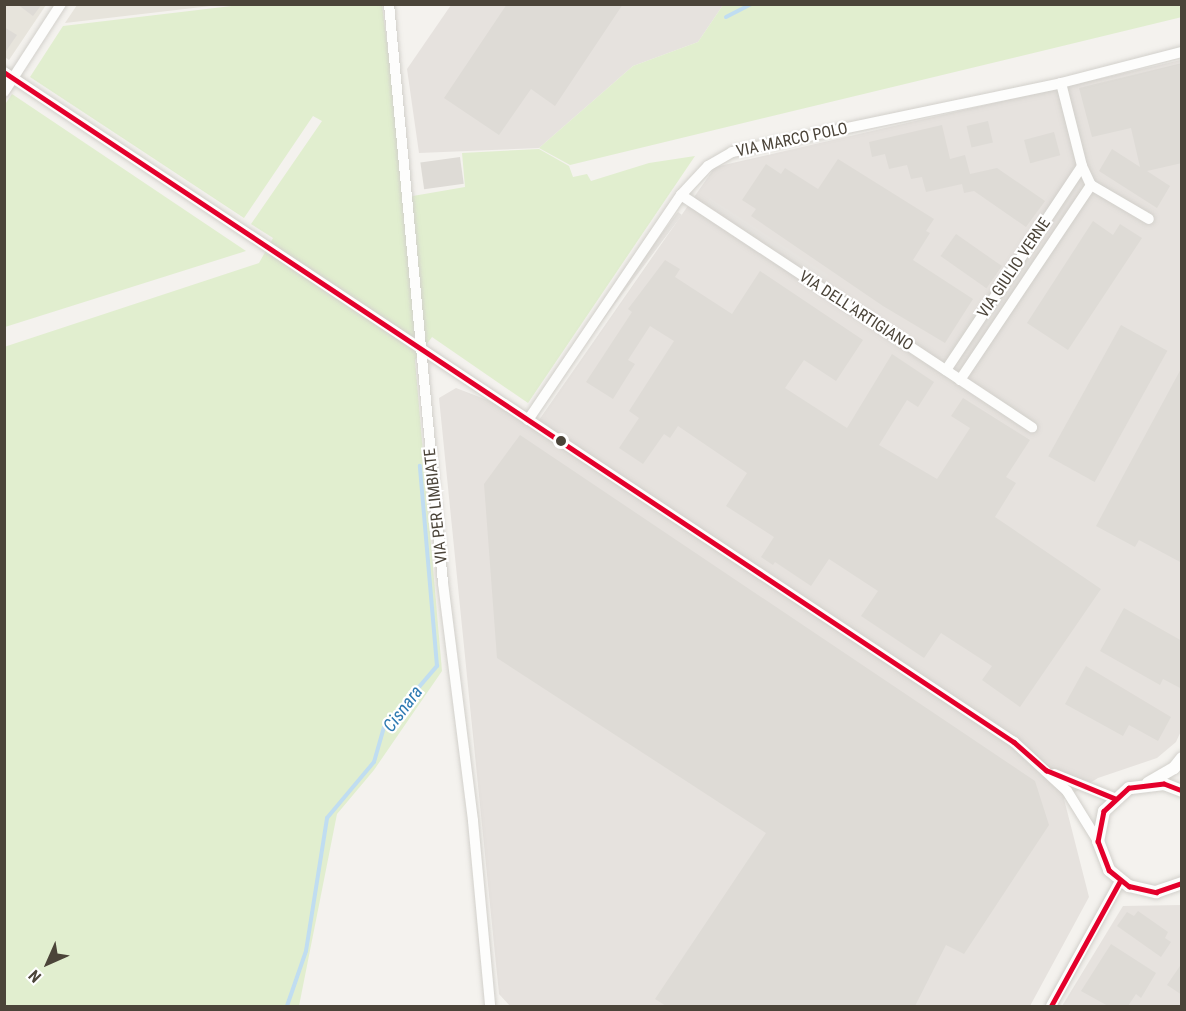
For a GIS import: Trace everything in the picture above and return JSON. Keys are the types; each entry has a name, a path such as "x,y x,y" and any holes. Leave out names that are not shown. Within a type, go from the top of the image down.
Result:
{"street":[{"path":"4,92 9,75 61,4"},
{"name":"VIA PER LIMBIATE","path":"389,4 443,583 473,821 490,1006"},
{"name":"VIA MARCO POLO","path":"528,420 681,195 708,166 732,152 1061,83 1182,52"},
{"path":"9,75 1014,742 1067,791 1098,841"},
{"path":"1061,83 1082,166 1091,185 1149,219"},
{"name":"VIA GIULIO VERNE","path":"946,370 1082,166"},
{"name":"VIA GIULIO VERNE","path":"960,380 1091,185"},
{"name":"VIA DELL'ARTIGIANO","path":"681,195 1032,427"},
{"path":"1178,887 1138,890 1120,881 1101,857 1098,841 1099,826 1114,798 1129,788 1148,783 1174,768 1182,758"},
{"path":"1046,770 1114,798"},
{"path":"1148,783 1164,784 1182,792"},
{"path":"1053,1005 1120,881"}],"shaded area":[{"path":"77,4 219,5 65,23"},
{"path":"5,5 46,5 9,60 5,57"},
{"path":"451,5 723,5 698,42 633,66 539,148 419,153 407,69"},
{"path":"1181,60 1181,731 1176,742 1157,758 1098,778 1064,799 1089,897 1030,1006 510,1006 499,994 439,398 456,388 539,420 715,167"},
{"path":"710,198 828,275 824,281 706,204"},
{"path":"678,212 682,215 533,412 529,409"},
{"path":"1029,257 1036,262 990,326 983,321"},
{"path":"1181,905 1181,1006 1062,1006 1123,906"}],"green space":[{"path":"1181,4 1182,17 570,165 539,148 633,66 698,42 723,5"},
{"path":"240,5 382,5 407,197 465,187 462,153 539,149 569,166 573,177 587,174 591,181 649,163 695,156 528,403 432,337 415,360 442,671 374,770 337,814 299,1006 5,1006 4,347 259,263 273,238 251,224 322,121 313,116 244,218 30,77 63,26"},
{"path":"12,94 246,251 5,327 4,106"}],"building":[{"path":"17,4 42,4 33,16"},
{"path":"507,4 623,4 555,106 531,89 499,135 444,98"},
{"path":"4,27 17,35 4,54"},
{"path":"1182,63 1182,163 1147,171 1170,186 1157,208 1099,171 1112,149 1140,167 1131,128 1092,137 1079,88"},
{"path":"988,121 993,142 972,147 967,126"},
{"path":"942,125 950,159 965,155 970,174 997,168 1045,201 1026,227 974,191 964,193 962,184 926,192 922,177 911,179 907,165 889,169 885,154 872,157 869,142"},
{"path":"1054,132 1060,155 1030,163 1024,140"},
{"path":"460,157 464,184 424,189 420,163"},
{"path":"838,159 934,219 926,231 930,233 913,260 973,299 945,343 883,306 751,216 756,209 742,200 766,164 781,174 785,168 818,189"},
{"path":"1093,221 1113,235 1120,224 1142,238 1068,350 1027,323"},
{"path":"956,234 1002,266 986,288 941,256"},
{"path":"665,260 680,269 675,277 732,314 760,271 863,340 836,381 804,360 785,388 847,428 892,354 934,382 918,407 907,400 879,445 937,479 970,428 951,416 963,398 1030,440 1006,477 1016,483 995,517 1101,589 1020,707 982,680 992,666 941,633 924,658 861,616 878,591 829,559 811,586 775,562 773,565 761,557 774,537 726,506 747,473 678,426 670,438 664,434 643,464 619,448 639,418 629,411 674,341 650,326 628,360 635,364 613,399 586,382 632,312 628,309"},
{"path":"1121,325 1167,351 1095,482 1048,456"},
{"path":"1182,367 1182,563 1139,540 1135,547 1096,526"},
{"path":"520,435 1035,781 1049,825 964,954 946,945 915,1006 666,1006 655,999 766,833 497,658 484,484"},
{"path":"1124,608 1182,641 1182,689 1163,679 1160,685 1100,651"},
{"path":"1086,666 1171,717 1158,741 1129,725 1123,736 1065,704"},
{"path":"1138,911 1168,932 1165,938 1171,942 1161,957 1117,926 1127,912 1134,916"},
{"path":"1111,944 1156,973 1141,998 1136,994 1128,1006 1108,1006 1081,991"},
{"path":"1182,963 1182,995 1167,985"}],"waterway":[{"name":"Cisnara","path":"726,17 752,4"},
{"name":"Cisnara","path":"287,1006 306,951 327,818 374,762 384,728 437,666 420,466"}],"transit line":[{"path":"4,72 1014,742 1046,770 1114,798"},
{"path":"1182,791 1164,784 1129,788 1104,811 1098,841 1109,870 1129,886 1156,892 1182,883"},
{"path":"1051,1006 1120,881"}]}
